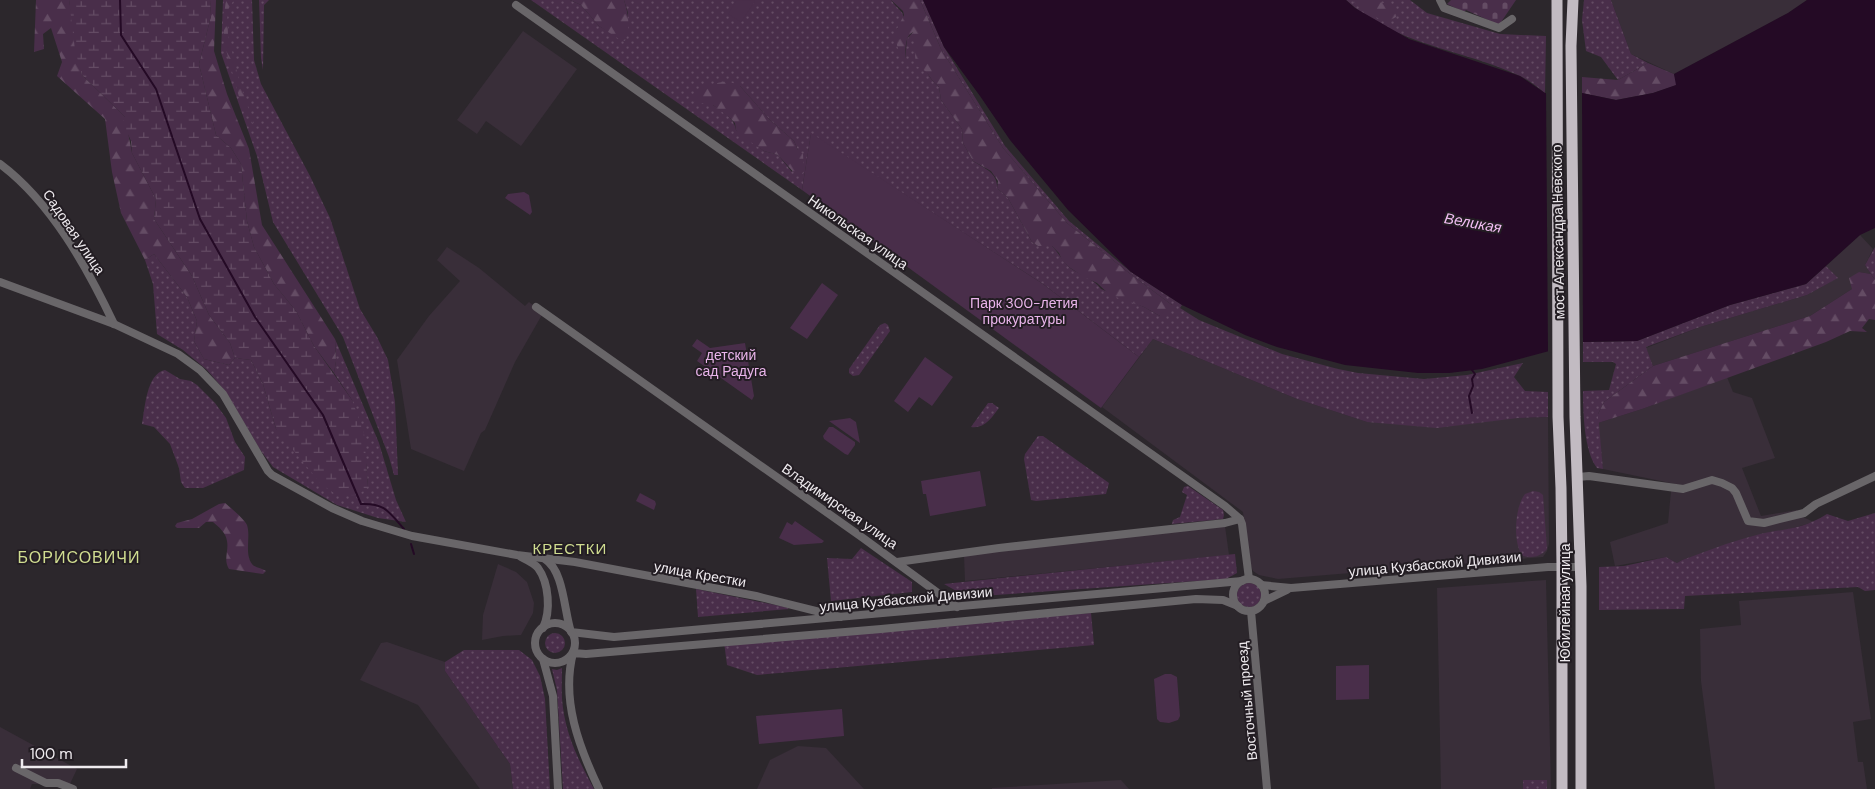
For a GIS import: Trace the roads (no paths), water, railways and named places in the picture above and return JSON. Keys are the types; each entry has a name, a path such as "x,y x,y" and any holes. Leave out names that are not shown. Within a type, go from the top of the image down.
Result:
{"highway":[{"name":"мост Александра Невского","path":"1557,0 1558,417"},
{"name":"мост Александра Невского","path":"1573,0 1571,46 1575,417"},
{"name":"Юбилейная улица","path":"1558,417 1562,566 1562,789"},
{"name":"Юбилейная улица","path":"1575,417 1581,567 1581,789"}],"street":[{"path":"1440,0 1444,8 1499,28 1512,19"},
{"name":"Никольская улица","path":"516,6 1185,478 1240,519"},
{"name":"Садовая улица","path":"0,164 16,176 36,197 64,236 95,285 114,324"},
{"name":"улица Крестки","path":"0,282 114,324 178,354 200,370 223,394 272,475 332,508 362,521 412,536 756,596 840,617"},
{"name":"Владимирская улица","path":"536,307 897,562 998,548 1225,523 1240,519"},
{"path":"1578,477 1589,476 1682,489 1712,480 1732,488 1748,521 1764,523 1804,513 1816,504 1875,476"},
{"path":"1238,606 1234,592 1236,587 1246,580 1243,530 1240,519"},
{"path":"518,555 537,567 541,573 547,597 546,619 543,628 537,636 536,648 543,659 553,696 558,789"},
{"path":"541,573 549,560 556,571 571,632"},
{"path":"897,562 957,607"},
{"name":"улица Кузбасской Дивизии","path":"571,632 614,637 1246,580 1258,582 1261,585 1291,588 1562,566 1581,567"},
{"path":"1261,585 1265,593 1264,600"},
{"name":"улица Кузбасской Дивизии","path":"573,653 586,654 713,644 1196,599 1223,600 1246,611 1251,611 1260,607 1264,600 1291,588"},
{"name":"Восточный проезд","path":"1251,611 1267,789"},
{"path":"543,628 551,624 566,626 575,639 569,674 570,708 580,744 599,789"},
{"path":"543,659 555,663 561,662 573,653"},
{"path":"16,768 46,782 73,789"}],"water":[{"name":"Великая","path":"923,0 1346,0 1355,8 1409,39 1520,76 1545,93 1582,93 1616,100 1653,93 1676,85 1674,74 1788,13 1807,0 1875,0 1875,228 1860,235 1806,284 1730,305 1637,341 1583,342 1482,369 1449,373 1418,373 1345,365 1277,347 1245,335 1182,305 1131,272 1068,210 1010,140 944,47"}],"waterway":[{"path":"120,0 121,35 156,89 200,219 255,317 323,415 361,504 381,507 390,513 404,529"},
{"path":"1472,370 1475,374 1472,379 1473,386 1469,396 1472,413"},
{"path":"411,544 414,554"}],"district":[{"name":"КРЕСТКИ","path":"570,549"},
{"name":"БОРИСОВИЧИ","path":"79,557"}],"park label":[{"name":"Парк 300-летия прокуратуры","path":"1024,312"},
{"name":"детский сад Радуга","path":"731,364"}]}
